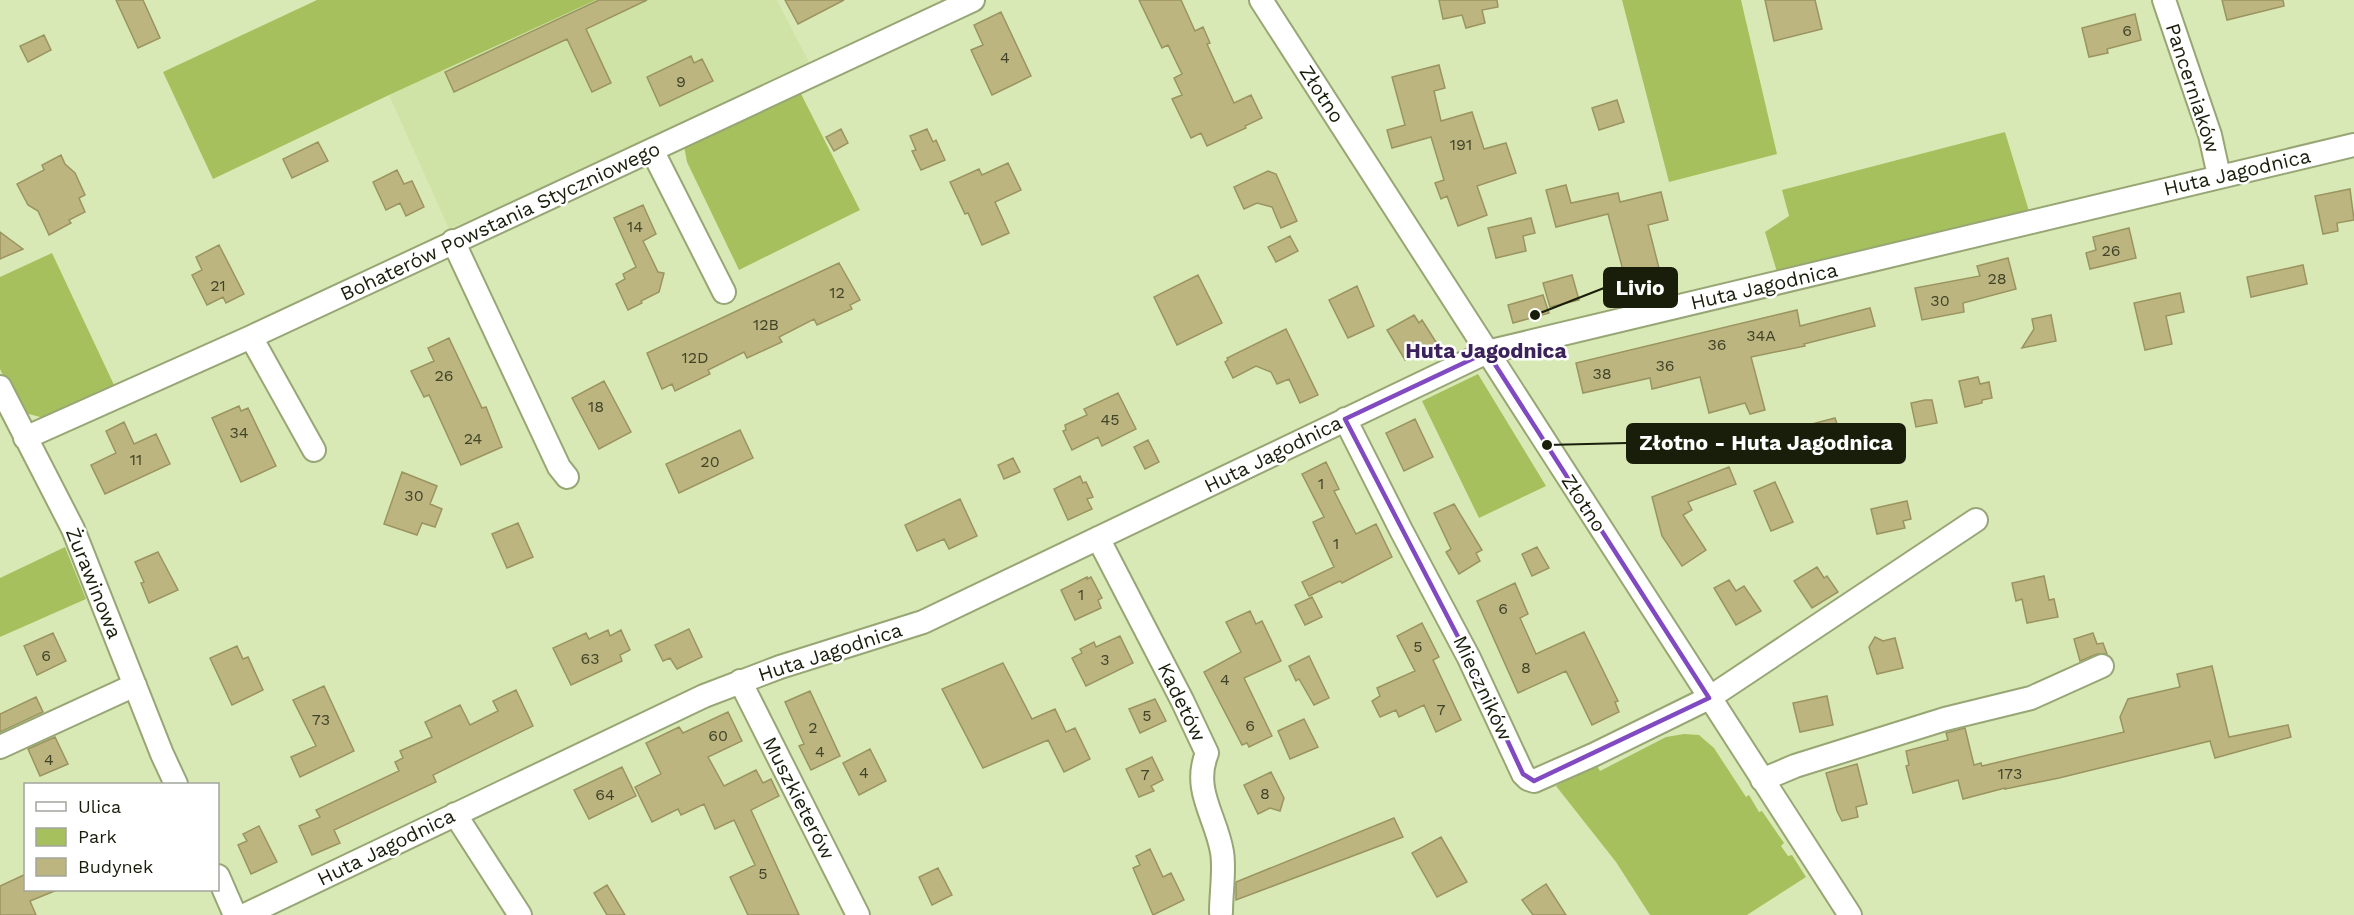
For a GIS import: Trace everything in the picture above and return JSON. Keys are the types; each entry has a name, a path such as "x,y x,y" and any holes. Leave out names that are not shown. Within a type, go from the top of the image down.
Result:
{"street":[{"name":"Bohaterów Powstania Styczniowego","path":"25,438 251,337 973,0"},
{"name":"Złotno","path":"1261,0 1850,915"},
{"name":"Pancerniaków","path":"2164,0 2210,135 2219,177"},
{"name":"Huta Jagodnica","path":"245,915 704,696 740,681 923,622 1487,352 2354,145"},
{"path":"652,150 724,292"},
{"path":"453,241 560,467 567,477"},
{"path":"251,337 315,450"},
{"name":"Żurawinowa","path":"0,387 74,529 176,783"},
{"name":"Mieczników","path":"1345,419 1469,658 1523,774 1528,779 1541,780 1709,698"},
{"path":"1709,698 1976,520"},
{"name":"Kadetów","path":"1098,538 1207,753 1201,769 1202,788 1222,853 1221,912"},
{"path":"1762,780 1795,766 1945,719 2031,698 2102,666"},
{"name":"Muszkieterów","path":"740,681 858,915"},
{"path":"0,747 135,685"},
{"path":"455,814 520,915"},
{"path":"219,878 235,915"}],"highlighted area":[{"path":"1487,352 1709,698 1534,781 1523,774 1469,658 1345,419"}],"shaded area":[{"path":"596,0 777,0 813,70 449,229 389,95"}],"green space":[{"path":"317,0 596,0 213,179 163,72"},
{"path":"1622,0 1741,0 1777,154 1669,182"},
{"path":"799,90 860,210 739,270 687,162 684,146"},
{"path":"2005,132 2032,221 1780,282 1765,232 1789,216 1782,190"},
{"path":"52,253 115,387 48,419 21,412 0,369 0,277"},
{"path":"1478,374 1546,486 1479,518 1422,401"},
{"path":"65,547 86,599 0,637 0,578"},
{"path":"1684,734 1699,735 1714,748 1746,797 1749,795 1759,812 1762,811 1784,843 1781,846 1788,856 1792,855 1806,877 1747,915 1650,915 1616,862 1556,786 1596,764 1600,771 1666,737"}],"building":[{"path":"116,0 143,0 160,38 138,48"},
{"path":"599,0 647,0 586,29 611,83 592,92 567,39 454,92 445,72"},
{"path":"785,0 844,0 798,24"},
{"path":"1139,0 1181,0 1195,31 1203,27 1210,43 1207,44 1234,103 1251,95 1262,118 1207,146 1201,133 1191,138 1172,99 1182,95 1174,78 1182,74 1168,45 1162,48"},
{"path":"1439,0 1497,0 1498,7 1482,10 1485,23 1466,28 1462,15 1443,19"},
{"path":"1765,0 1815,0 1822,29 1774,41"},
{"path":"2222,0 2283,0 2284,6 2227,20"},
{"path":"1001,12 1031,76 992,95 971,50 983,45 974,25"},
{"path":"2135,14 2141,40 2107,49 2108,53 2089,57 2082,28"},
{"path":"44,35 51,50 28,62 20,46"},
{"path":"691,56 694,63 702,59 713,81 660,106 647,77"},
{"path":"1439,65 1445,88 1434,91 1441,121 1472,112 1484,149 1506,143 1516,173 1477,186 1487,215 1458,226 1447,196 1441,199 1435,183 1444,180 1431,137 1392,148 1387,130 1405,125 1392,77"},
{"path":"1617,100 1624,122 1599,130 1592,108"},
{"path":"841,129 848,143 834,151 826,137"},
{"path":"927,129 933,142 936,140 945,160 921,170 912,151 916,150 910,136"},
{"path":"318,142 328,161 292,178 283,159"},
{"path":"61,155 65,164 75,173 85,195 79,198 85,212 69,220 71,223 49,235 38,211 28,205 17,184 44,170 42,165"},
{"path":"1008,163 1021,190 995,202 1009,233 982,245 968,213 965,214 950,182 979,169 982,175"},
{"path":"397,170 404,184 412,181 424,207 406,216 400,203 386,210 373,182"},
{"path":"1268,171 1276,174 1297,221 1281,228 1272,207 1257,203 1244,209 1234,187"},
{"path":"1566,185 1571,203 1618,193 1620,202 1661,192 1668,220 1648,225 1662,280 1628,289 1608,214 1556,227 1546,190"},
{"path":"2350,189 2354,220 2337,223 2338,231 2323,234 2315,196"},
{"path":"643,205 656,234 643,241 658,272 664,273 659,292 628,310 616,284 625,279 623,274 636,267 614,218"},
{"path":"1531,218 1535,233 1523,236 1526,251 1496,258 1488,228"},
{"path":"2129,228 2136,258 2090,269 2086,253 2096,250 2093,237"},
{"path":"0,232 23,249 0,259"},
{"path":"1290,236 1298,251 1276,262 1268,247"},
{"path":"219,245 244,294 226,303 223,297 207,305 192,275 202,270 196,257"},
{"path":"2008,258 2016,289 1963,303 1964,312 1922,320 1915,288 1980,276 1977,266"},
{"path":"839,263 860,300 850,305 852,309 817,325 814,319 779,337 782,342 747,358 744,352 708,370 710,374 675,391 672,384 662,389 647,353"},
{"path":"2303,265 2307,284 2251,297 2247,277"},
{"path":"1198,275 1222,323 1177,345 1154,297"},
{"path":"1572,275 1579,300 1550,307 1543,283"},
{"path":"1357,286 1374,326 1348,338 1329,300"},
{"path":"2180,293 2184,312 2166,316 2172,344 2145,350 2134,303"},
{"path":"1543,295 1549,313 1513,323 1508,305"},
{"path":"1870,308 1875,326 1804,344 1805,346 1751,357 1765,410 1750,414 1745,403 1709,413 1700,377 1652,389 1650,378 1583,393 1576,363 1797,310 1800,326"},
{"path":"1414,315 1419,323 1422,320 1441,350 1425,358 1421,351 1405,360 1387,330"},
{"path":"2051,315 2056,341 2022,348 2034,329 2032,319"},
{"path":"1286,329 1318,395 1300,403 1289,379 1277,384 1271,372 1256,366 1233,378 1225,362 1227,358"},
{"path":"449,338 482,408 486,407 502,447 461,465 429,395 424,397 411,371 434,361 428,348"},
{"path":"1978,377 1980,384 1989,382 1992,398 1965,407 1959,381"},
{"path":"604,381 631,432 599,449 572,398"},
{"path":"1118,393 1136,429 1102,446 1098,437 1072,450 1063,431 1066,430 1065,425 1087,415 1084,409"},
{"path":"1932,400 1937,423 1916,427 1911,403"},
{"path":"239,406 241,411 248,408 276,466 241,482 212,418"},
{"path":"1835,418 1841,436 1817,442 1812,424"},
{"path":"1415,419 1433,457 1404,471 1386,433"},
{"path":"124,422 134,444 156,434 170,464 105,494 91,465 116,453 106,431"},
{"path":"740,430 753,458 679,493 666,464"},
{"path":"1148,440 1159,462 1145,469 1134,447"},
{"path":"1013,458 1020,472 1004,479 998,465"},
{"path":"1326,462 1339,489 1334,491 1356,534 1376,524 1392,557 1342,583 1340,581 1309,596 1302,582 1334,567 1313,522 1324,517 1302,474"},
{"path":"1729,467 1736,484 1688,502 1692,510 1683,515 1706,550 1682,566 1662,536 1652,497"},
{"path":"402,472 437,486 430,504 442,509 435,527 422,523 417,535 384,524"},
{"path":"1080,476 1083,483 1086,482 1093,497 1087,499 1092,509 1068,520 1054,489"},
{"path":"1775,482 1793,522 1771,531 1754,491"},
{"path":"960,499 977,536 949,549 944,539 917,551 905,525"},
{"path":"1907,501 1911,519 1903,521 1905,528 1877,534 1871,509"},
{"path":"1454,504 1482,550 1476,553 1480,561 1459,574 1446,552 1451,549 1434,513"},
{"path":"518,523 533,557 507,568 492,534"},
{"path":"1537,547 1549,568 1532,576 1522,554"},
{"path":"158,552 178,590 149,603 141,583 144,582 135,562"},
{"path":"1817,567 1824,578 1827,576 1838,592 1812,608 1794,581"},
{"path":"2044,576 2049,600 2054,599 2058,617 2027,623 2022,599 2016,601 2012,583"},
{"path":"1087,577 1087,579 1091,577 1102,598 1098,600 1101,608 1075,620 1061,590"},
{"path":"1729,580 1736,591 1744,586 1761,611 1736,625 1714,588"},
{"path":"1515,583 1528,614 1520,618 1536,654 1584,632 1618,701 1615,702 1619,712 1592,725 1566,671 1518,693 1477,601"},
{"path":"1312,597 1322,617 1305,625 1295,605"},
{"path":"1250,611 1256,624 1262,621 1281,661 1244,678 1272,736 1249,747 1247,743 1242,745 1204,672 1241,652 1226,622"},
{"path":"1422,623 1439,657 1433,660 1461,720 1436,732 1424,705 1399,717 1396,710 1380,717 1372,701 1380,696 1377,688 1415,671 1397,636"},
{"path":"689,629 702,657 677,669 670,658 663,661 655,645"},
{"path":"608,630 610,636 621,630 630,650 620,655 622,661 571,685 553,648 586,633 589,639"},
{"path":"53,633 66,661 37,675 24,646"},
{"path":"2093,633 2097,644 2103,643 2107,654 2097,654 2080,661 2074,639"},
{"path":"1120,636 1133,663 1086,686 1072,658 1082,653 1080,649 1094,642 1096,647"},
{"path":"1875,637 1883,641 1895,638 1903,668 1877,674 1869,647"},
{"path":"237,646 243,659 248,657 263,690 232,705 210,658"},
{"path":"1309,656 1329,698 1314,705 1299,679 1296,681 1289,666"},
{"path":"1003,663 1032,719 1055,709 1066,732 1075,728 1090,759 1064,772 1048,740 983,768 942,689"},
{"path":"2212,666 2229,737 2288,725 2291,737 2215,758 2210,741 1963,799 1958,780 1913,793 1906,766 1909,765 1906,751 1948,740 1946,733 1965,728 1974,765 1981,763 1982,766 2124,732 2120,717 2128,699 2180,687 2177,674"},
{"path":"324,686 354,751 300,777 291,757 316,746 293,700"},
{"path":"516,690 533,726 433,775 436,782 334,830 340,843 312,855 299,826 320,817 316,810 399,771 395,762 403,758 400,751 432,737 425,722 460,705 470,725 498,711 493,701"},
{"path":"810,691 840,756 811,770 799,746 804,744 785,702"},
{"path":"1827,696 1833,725 1800,732 1793,703"},
{"path":"36,697 43,712 0,732 0,714"},
{"path":"1155,699 1166,721 1140,733 1129,709"},
{"path":"728,712 742,741 708,757 724,786 756,770 763,783 771,779 779,796 751,810 799,915 748,915 730,877 755,865 734,820 715,829 704,804 681,815 678,809 652,822 635,787 661,774 646,743 679,727 683,733"},
{"path":"1304,719 1318,747 1290,759 1278,731"},
{"path":"55,737 68,764 40,776 28,749"},
{"path":"870,749 886,781 859,795 843,763"},
{"path":"1152,757 1163,780 1151,786 1154,791 1139,797 1126,769"},
{"path":"1857,764 1867,804 1856,807 1858,817 1842,821 1826,773"},
{"path":"622,767 636,796 589,819 574,790"},
{"path":"1271,772 1284,798 1280,811 1270,808 1258,814 1244,785"},
{"path":"1394,818 1403,837 1236,900 1236,882"},
{"path":"259,826 277,862 251,874 238,845 247,841 243,834"},
{"path":"1441,837 1467,882 1437,897 1412,853"},
{"path":"1150,849 1163,877 1171,873 1184,900 1153,915 1133,868 1140,865 1136,856"},
{"path":"938,868 952,895 932,905 919,877"},
{"path":"24,875 24,891 55,891 30,901 36,915 0,915 0,886"},
{"path":"1546,884 1566,915 1533,915 1522,900"},
{"path":"607,885 625,915 607,915 594,893"}],"place":[{"name":"Livio","path":"1535,315"},
{"name":"Złotno - Huta Jagodnica","path":"1547,445"}],"district":[{"name":"Huta Jagodnica","path":"1486,351"}]}
